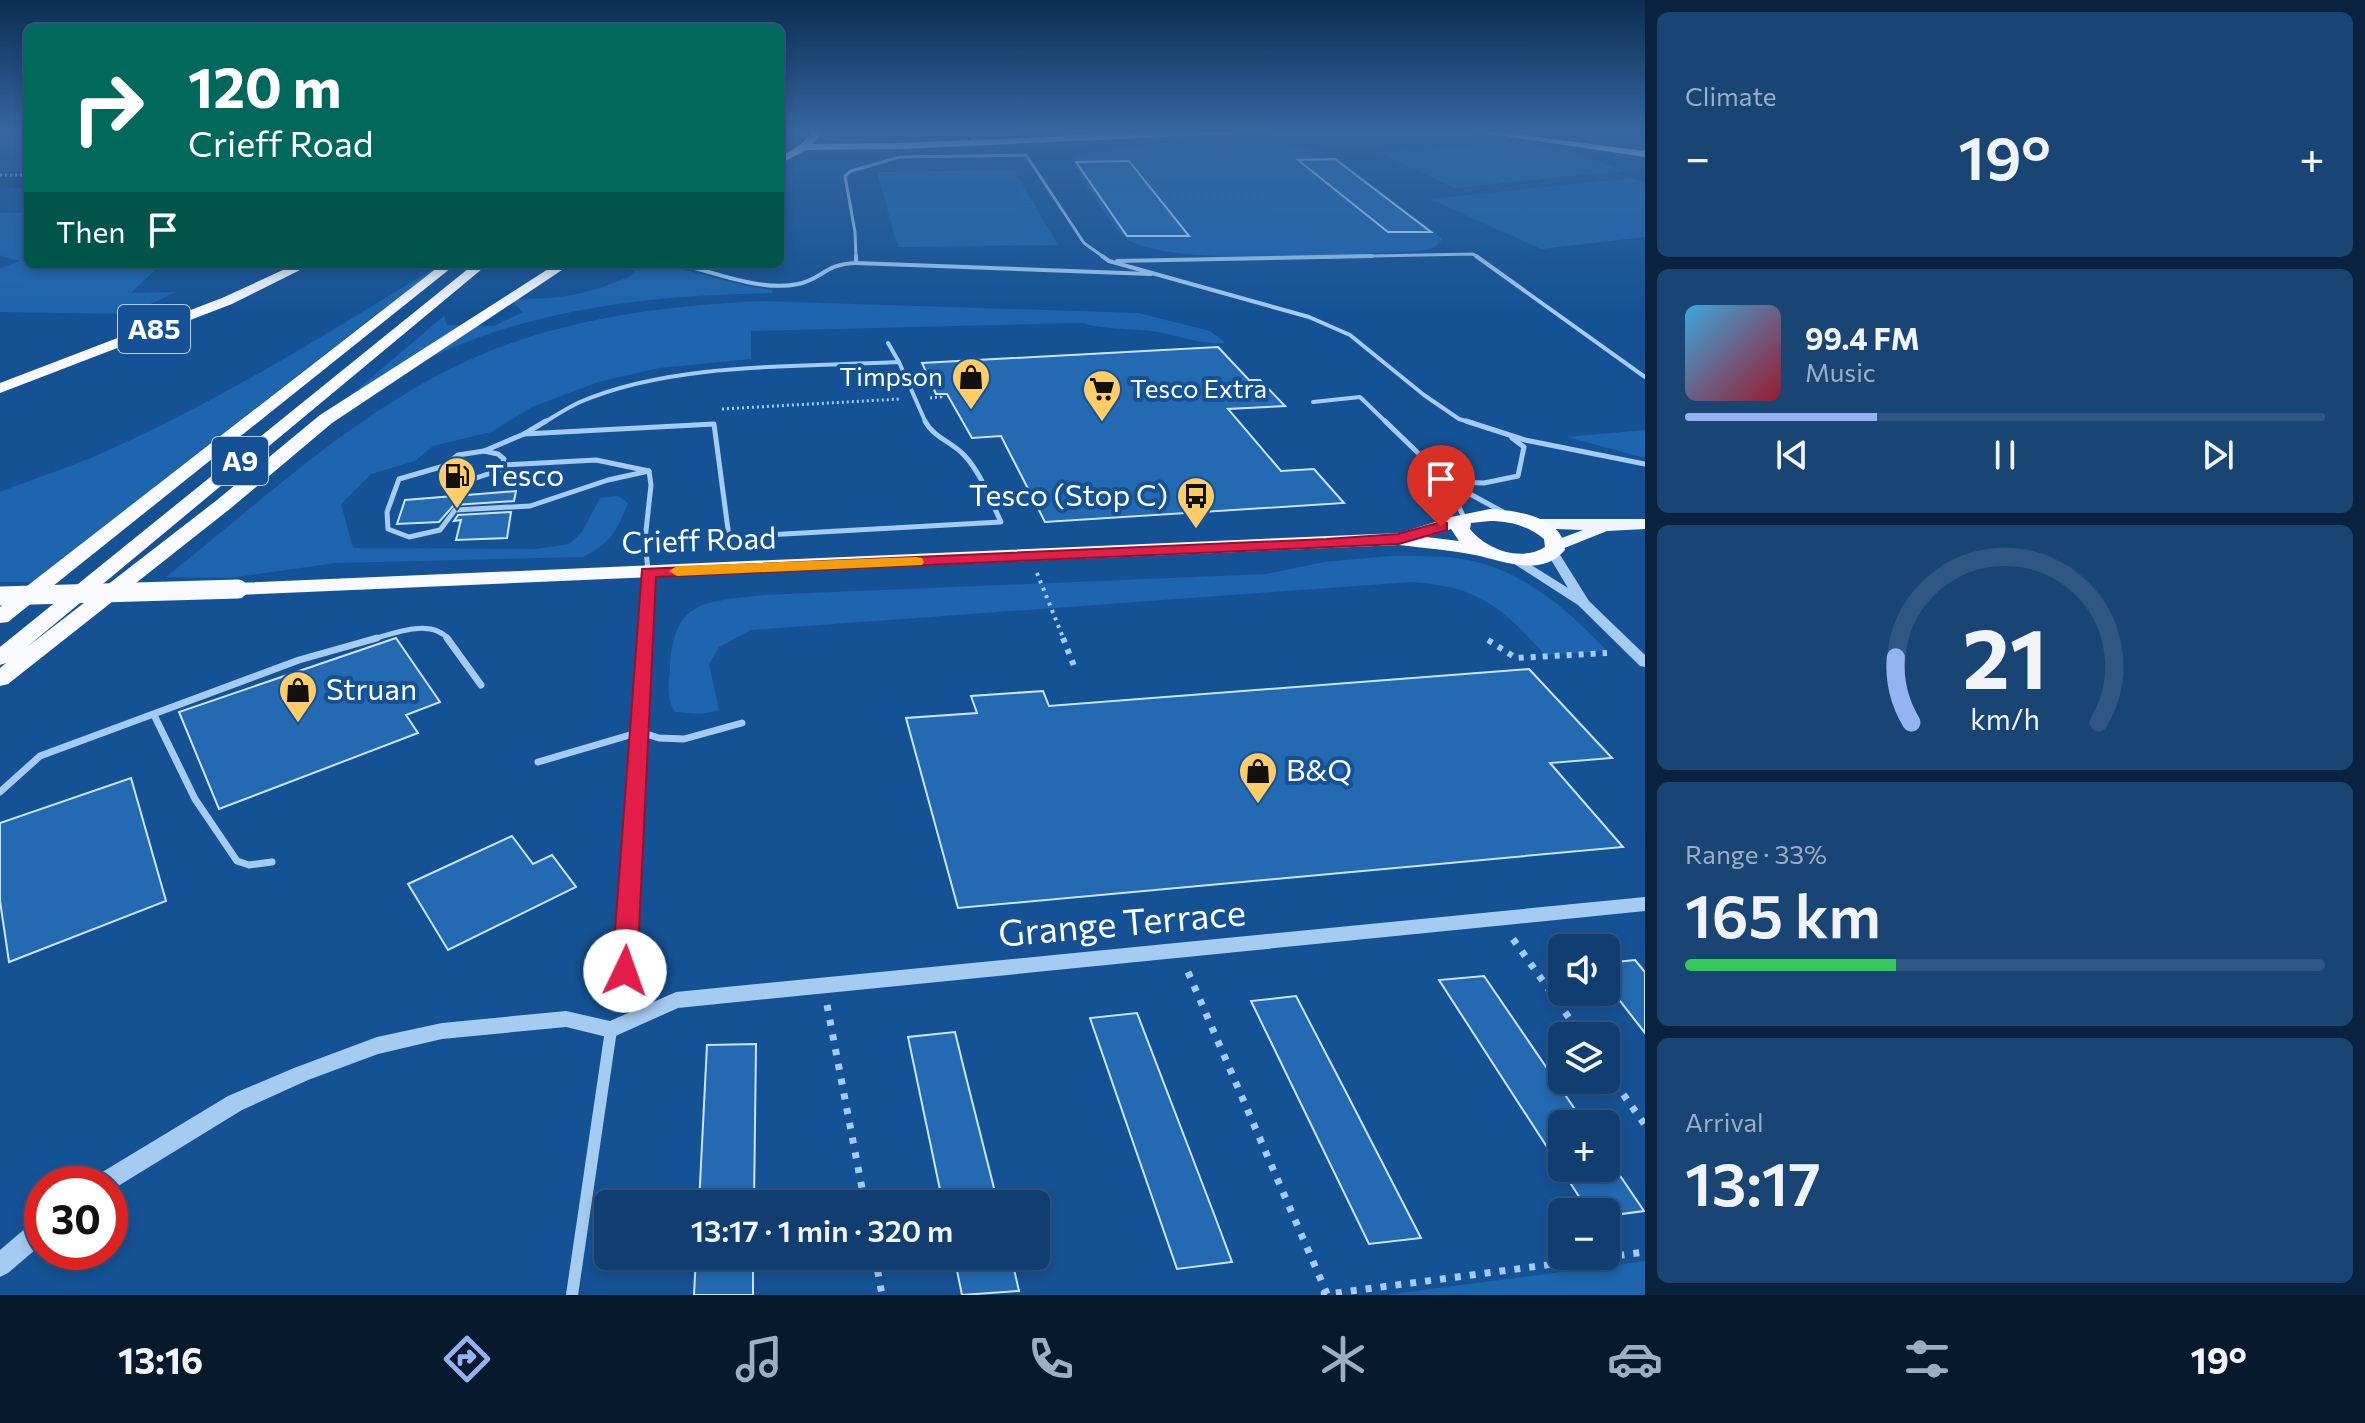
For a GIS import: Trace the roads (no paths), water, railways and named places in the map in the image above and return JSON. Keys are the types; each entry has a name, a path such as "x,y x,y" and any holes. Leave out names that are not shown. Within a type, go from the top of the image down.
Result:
{"highway":[{"name":"A85","path":"0,388 227,301 297,268"},
{"name":"A9","path":"0,617 445,268"},
{"name":"A9","path":"0,658 477,268"},
{"name":"A9","path":"0,679 224,504 326,419 559,268"},
{"name":"Crieff Road","path":"1399,539 1480,513 1507,515"},
{"path":"1507,515 1547,531 1555,550 1532,560 1511,558"},
{"path":"1463,519 1460,530 1463,535 1483,550"},
{"name":"Crieff Road","path":"0,596 648,573 1399,539 1483,550 1511,558"}],"main road":[{"path":"1535,524 1645,524"},
{"path":"1555,550 1610,526"}],"street":[{"path":"1555,550 1584,603"},
{"path":"1511,558 1584,603 1645,663"},
{"path":"625,971 648,573"},
{"name":"Grange Terrace","path":"611,1030 676,1000 1645,904"},
{"path":"128,1168 235,1103 377,1046 442,1031 566,1019 611,1030 572,1295"},
{"path":"0,1265 24,1244"}],"lane":[{"path":"847,191 856,263"},
{"path":"1050,191 1084,243 1109,261 1309,317 1344,332 1459,419 1506,434 1645,464"},
{"path":"1109,261 1473,254 1645,377"},
{"path":"693,268 773,286 799,284 818,276 834,264 856,263 1151,274"},
{"path":"524,434 714,424 729,537 1001,522 971,462 957,447 935,436 928,427 888,343"},
{"path":"649,471 608,480 530,506 455,510 440,530 409,537 388,529 387,512 399,479 444,466 458,455 484,451 524,434 580,402 667,377 705,372 899,362"},
{"path":"1313,402 1360,397 1448,482 1507,515"},
{"path":"1448,482 1484,483 1518,476 1524,447 1506,434"},
{"path":"484,451 498,454 504,459 504,465"},
{"path":"444,466 446,474 468,480 494,474 504,465 591,459 625,461 649,471"},
{"path":"648,573 645,540 651,485 649,471"},
{"path":"1448,482 1463,519"},
{"path":"0,792 40,756 299,660 398,632 423,628 445,635 481,685"},
{"path":"154,715 195,799 237,861 249,865 272,862"},
{"path":"538,762 640,732 659,738 684,739 742,723"}],"place":[{"name":"Timpson","path":"971,411"},
{"name":"Tesco Extra","path":"1102,423"},
{"name":"Tesco","path":"457,510"},
{"name":"Tesco (Stop C)","path":"1196,530"},
{"name":"Struan","path":"298,724"},
{"name":"B&Q","path":"1258,805"}]}
